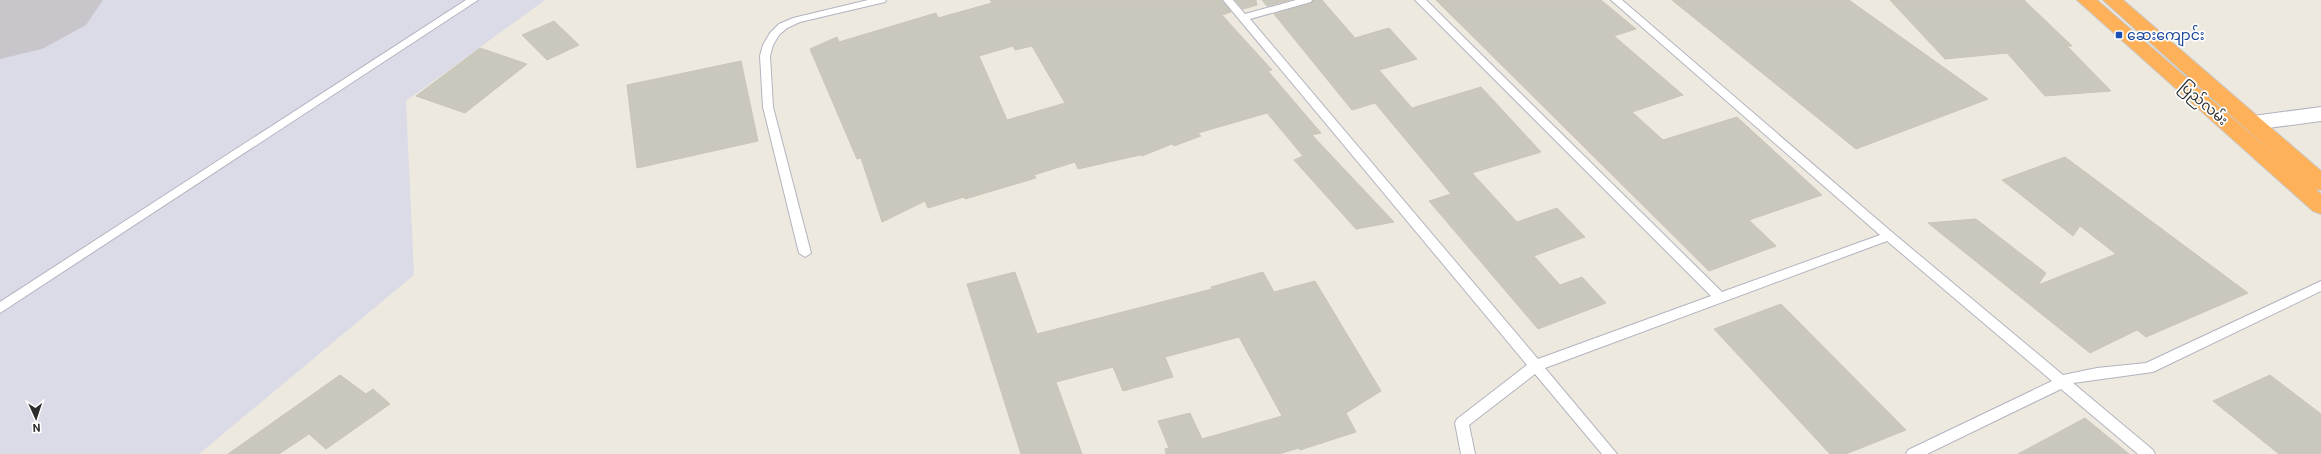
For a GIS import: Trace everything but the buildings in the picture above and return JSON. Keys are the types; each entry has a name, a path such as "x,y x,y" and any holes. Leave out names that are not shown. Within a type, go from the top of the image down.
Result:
{"highway":[{"name":"ပြည်လမ်း","path":"2086,0 2321,206"},
{"name":"ပြည်လမ်း","path":"2112,0 2318,178"}],"street":[{"path":"2253,123 2321,114"}],"lane":[{"path":"0,308 474,0"},
{"path":"805,253 768,107 765,56 768,45 775,33 783,26 797,20 881,0"},
{"path":"1228,0 1534,366 1610,454"},
{"path":"1243,18 1307,0"},
{"path":"1420,0 1719,297"},
{"path":"1616,0 1889,236 2148,454"},
{"path":"2293,181 2318,178"},
{"path":"1468,454 1462,423 1534,366 1889,236"},
{"path":"1913,454 2062,381 2097,373 2148,368 2321,286"}],"shaded area":[{"path":"0,0 545,0 406,101 414,275 199,454 0,454"}],"runway":[{"path":"0,23 45,0"}],"place":[{"name":"ဆေးကျောင်း","path":"2119,35"}]}
